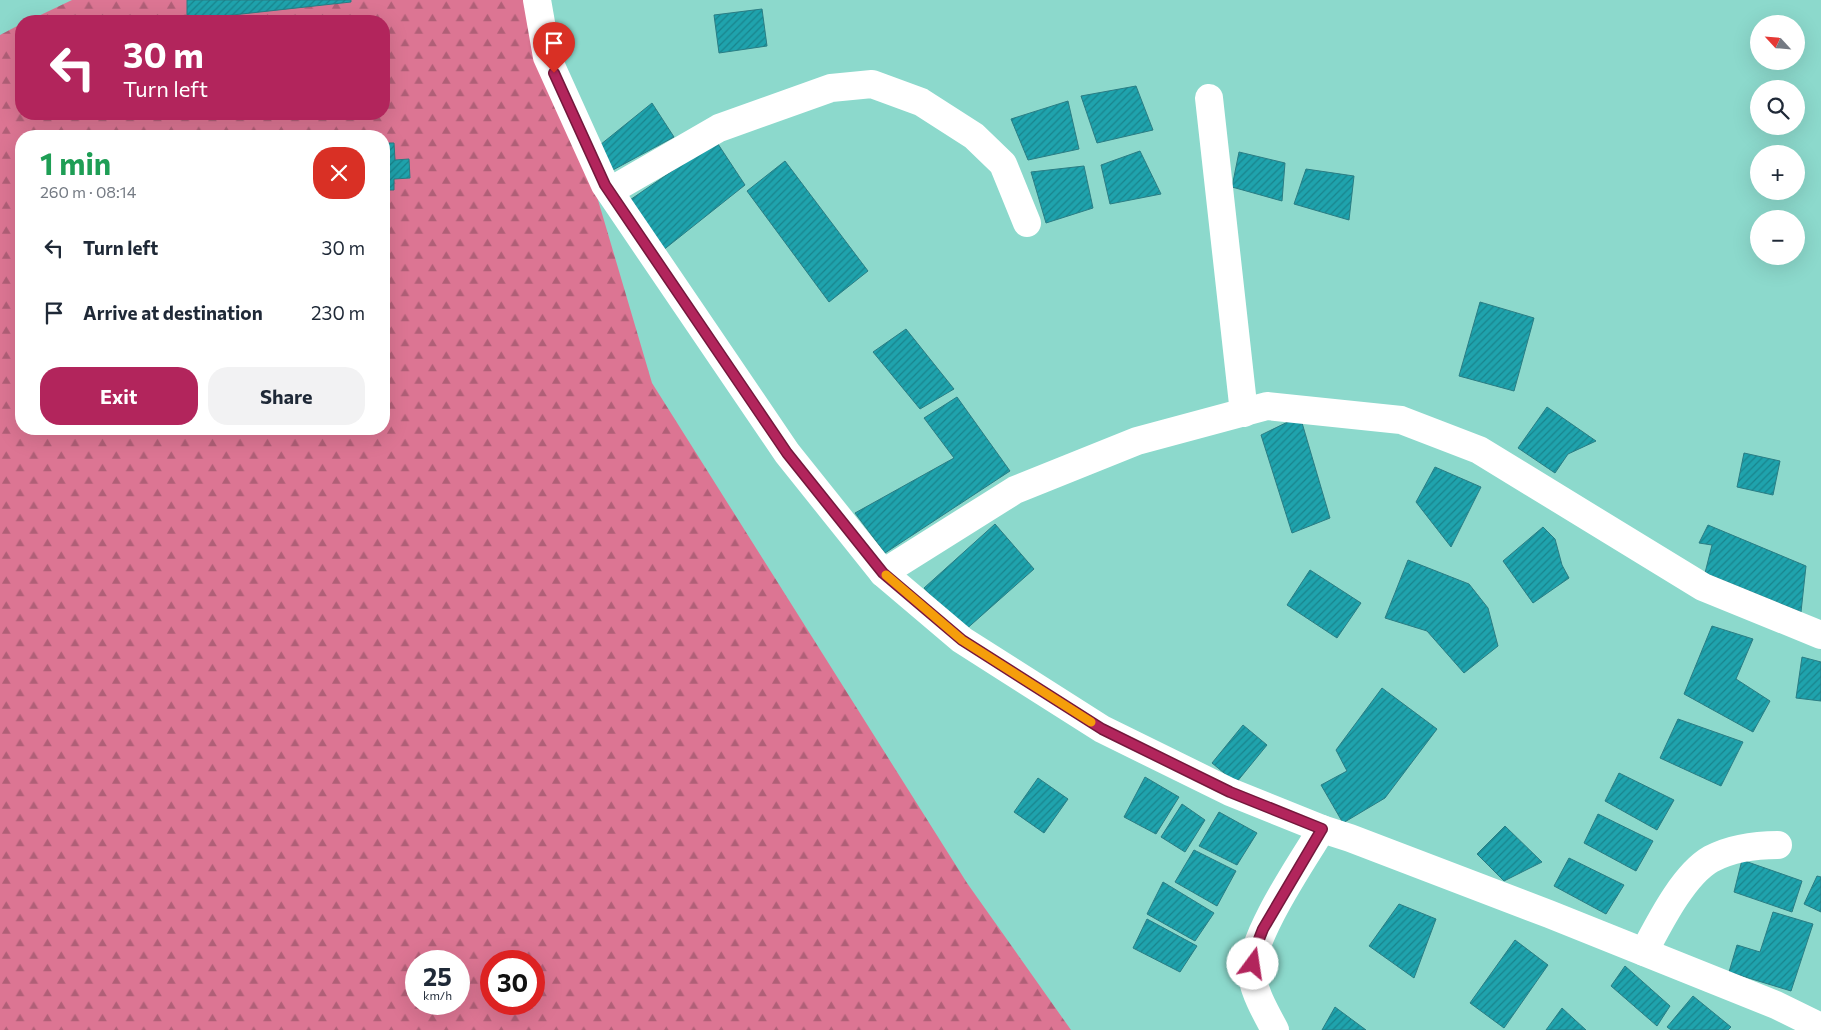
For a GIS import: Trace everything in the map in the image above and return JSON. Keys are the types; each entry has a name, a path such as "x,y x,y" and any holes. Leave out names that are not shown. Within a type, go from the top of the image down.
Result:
{"street":[{"path":"537,0 547,57 605,185 787,453 883,573 962,640 1102,729 1230,792 1644,952 1776,1005 1821,1027"},
{"path":"610,190 719,128 830,88 872,84 921,102 974,136 1003,164 1027,223"},
{"path":"1208,98 1244,413"},
{"path":"883,573 1015,490 1137,441 1267,406 1401,420 1479,450 1703,587 1821,635"},
{"path":"1275,1030 1259,998 1252,976 1254,952 1263,929 1322,829"},
{"path":"1644,952 1682,888 1710,860 1740,848 1755,845 1778,845"}],"green space":[{"path":"72,0 539,0 652,383 967,883 1071,1030 0,1030 0,35 15,27 15,120 390,120 390,15 41,15"}],"building":[{"path":"187,0 351,0 351,2 233,15 187,15"},
{"path":"762,9 767,46 719,53 714,15"},
{"path":"1136,86 1153,130 1097,143 1081,96"},
{"path":"1068,101 1079,149 1028,160 1011,119"},
{"path":"652,103 674,137 611,171 600,145"},
{"path":"716,141 745,185 662,251 627,202"},
{"path":"390,143 394,143 395,160 409,159 410,178 394,179 394,190 390,190"},
{"path":"1140,151 1161,194 1110,204 1101,165"},
{"path":"1239,152 1285,163 1282,201 1232,187"},
{"path":"785,161 868,271 829,302 747,191"},
{"path":"1084,166 1093,208 1046,223 1031,172"},
{"path":"1306,169 1354,176 1349,220 1294,204"},
{"path":"1480,302 1534,318 1514,391 1459,376"},
{"path":"906,329 954,389 920,409 873,352"},
{"path":"957,397 1010,471 885,553 855,513 954,458 924,418"},
{"path":"1547,407 1596,441 1568,454 1555,473 1518,448"},
{"path":"1300,416 1330,518 1292,533 1261,435"},
{"path":"1744,453 1780,461 1773,495 1737,487"},
{"path":"1435,467 1481,487 1451,547 1416,502"},
{"path":"995,524 1034,569 963,632 924,588"},
{"path":"1708,525 1806,566 1801,612 1705,573 1712,545 1699,543"},
{"path":"1543,527 1555,539 1562,565 1569,578 1533,603 1503,561"},
{"path":"1408,560 1469,584 1488,608 1498,646 1464,673 1427,631 1385,618"},
{"path":"1310,570 1361,603 1337,638 1287,605"},
{"path":"1712,626 1753,639 1736,679 1770,701 1753,732 1684,694"},
{"path":"1802,657 1821,662 1821,701 1796,698"},
{"path":"1382,688 1437,729 1385,798 1343,823 1321,785 1347,771 1336,750"},
{"path":"1678,719 1743,742 1721,786 1660,758"},
{"path":"1243,725 1267,745 1236,783 1212,763"},
{"path":"1619,773 1674,800 1657,830 1605,801"},
{"path":"1145,777 1179,797 1156,834 1124,817"},
{"path":"1038,778 1068,799 1044,833 1014,812"},
{"path":"1182,804 1205,820 1185,852 1161,837"},
{"path":"1219,812 1257,833 1237,865 1199,846"},
{"path":"1598,814 1653,841 1636,871 1584,843"},
{"path":"1505,826 1542,862 1504,881 1477,854"},
{"path":"1194,850 1236,871 1217,906 1175,882"},
{"path":"1569,858 1624,885 1606,914 1554,886"},
{"path":"1742,860 1802,881 1792,912 1734,892"},
{"path":"1817,876 1821,877 1821,912 1804,904"},
{"path":"1163,882 1214,913 1195,941 1147,914"},
{"path":"1399,904 1436,919 1414,978 1369,946"},
{"path":"1773,912 1813,924 1791,991 1729,972 1737,945 1760,952"},
{"path":"1147,919 1197,946 1180,972 1133,948"},
{"path":"1515,940 1548,965 1504,1028 1470,1003"},
{"path":"1625,966 1670,1006 1657,1026 1611,986"},
{"path":"1693,996 1731,1027 1728,1030 1671,1030 1667,1027"},
{"path":"1335,1007 1366,1030 1322,1030"},
{"path":"1562,1008 1586,1030 1546,1030"}],"slow traffic":[{"path":"886,575 962,640 1091,722"}],"route":[{"path":"554,73 605,185 787,453 883,573 962,640 1102,729 1230,792 1322,829 1263,929 1254,952 1253,964"}]}
